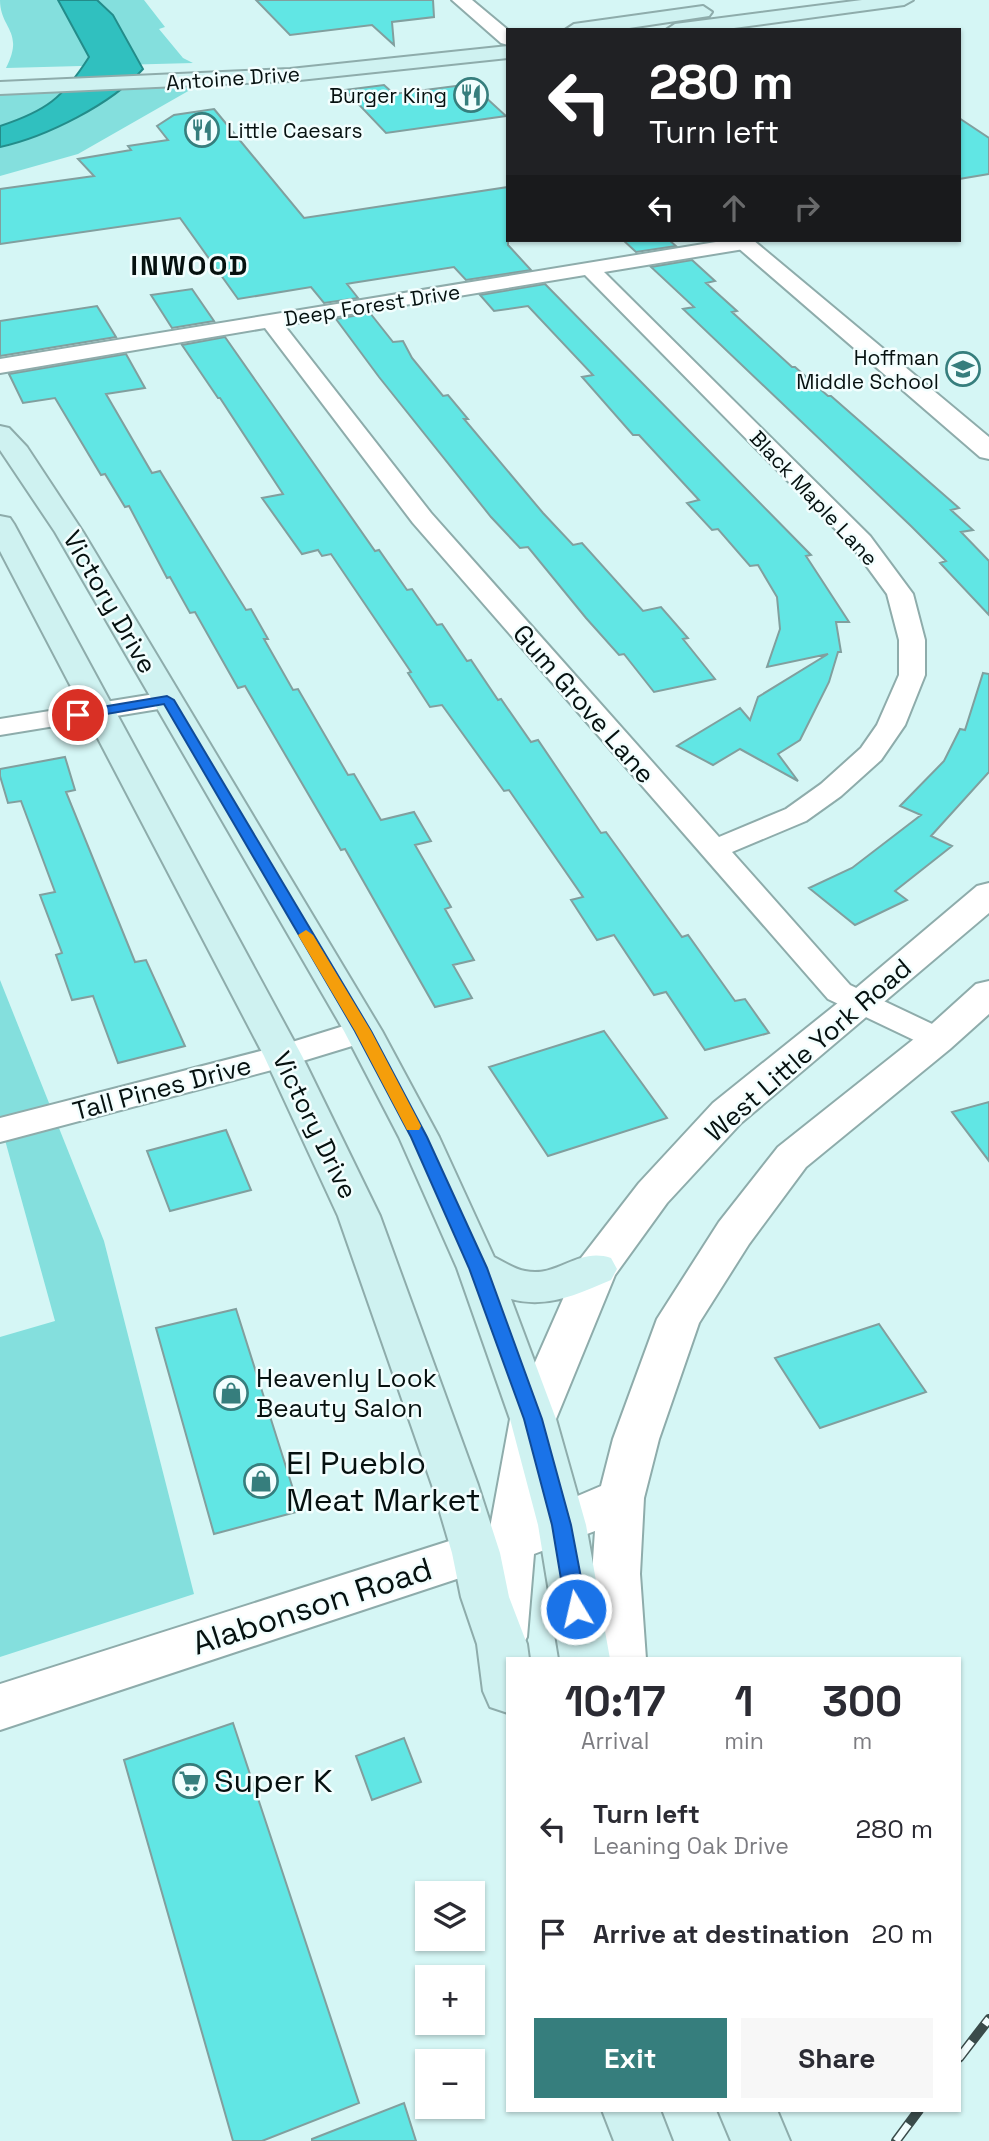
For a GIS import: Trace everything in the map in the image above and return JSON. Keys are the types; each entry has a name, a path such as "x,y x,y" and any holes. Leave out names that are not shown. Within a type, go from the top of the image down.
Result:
{"main road":[{"path":"679,25 791,0"},
{"path":"616,28 679,25 904,0"},
{"name":"Antoine Drive","path":"153,75 506,39"},
{"name":"Antoine Drive","path":"9,81 153,75 290,75 506,52"},
{"name":"Victory Drive","path":"0,434 18,453 69,532 363,1031 419,1137 478,1268 533,1419 562,1525 585,1657"},
{"name":"Victory Drive","path":"0,524 283,1056 359,1216 426,1398 493,1547 485,1597 505,1667"},
{"path":"478,1268 522,1288 551,1287 596,1269"},
{"path":"632,2112 643,2141"},
{"path":"748,2112 761,2141"}],"street":[{"path":"461,0 506,38"},
{"path":"742,242 989,450"},
{"name":"Deep Forest Drive","path":"0,366 742,242"},
{"name":"Black Maple Lane","path":"590,269 861,541 900,594 912,640 912,675 891,725 871,754 831,790 796,815 712,850"},
{"name":"Gum Grove Lane","path":"271,322 422,518 839,992 937,1040"},
{"path":"0,727 167,700"},
{"name":"West Little York Road","path":"493,1547 533,1419 596,1269 653,1193 727,1113 862,1003 989,894"},
{"path":"621,1657 616,1574 621,1498 636,1439 679,1319 734,1233 792,1157 937,1040 989,993"},
{"name":"Tall Pines Drive","path":"0,1130 283,1056 363,1031"},
{"name":"Alabonson Road","path":"0,1707 562,1525 621,1498"}],"shaded area":[{"path":"0,0 144,0 165,27 159,29 183,58 193,63 6,68 13,46"},
{"path":"58,0 97,0 113,15 143,69 114,95 77,117 37,136 0,147 0,126 30,115 52,101 71,83 89,57"},
{"path":"197,86 78,154 0,176 0,91"},
{"path":"0,980 104,1241 194,1594 0,1657 0,1337 55,1321 0,1122"}],"building":[{"path":"256,0 433,0 434,17 392,22 394,45 372,25 290,35"},
{"path":"471,84 506,116 386,133 345,90 384,85 394,94"},
{"path":"214,109 304,218 506,187 506,242 531,270 466,280 454,267 352,283 347,284 358,298 324,303 311,287 238,299 180,218 0,244 0,189 94,176 78,159 131,150 128,146 168,140 157,126 174,115"},
{"path":"961,119 989,138 989,174 961,179"},
{"path":"625,242 671,242 676,246 636,252"},
{"path":"692,260 715,281 706,283 737,311 732,312 792,367 831,396 959,508 951,510 973,530 961,532 989,561 989,615 940,563 946,561 683,309 694,307 651,267"},
{"path":"545,284 811,555 806,556 849,622 836,622 841,652 838,652 829,682 800,740 778,754 798,781 740,749 713,765 677,746 740,708 750,720 758,697 828,654 767,667 780,629 777,597 758,565 750,566 718,529 712,530 687,503 699,500 639,435 633,435 582,377 593,375 528,306 494,311 480,295"},
{"path":"192,289 214,321 172,328 151,295"},
{"path":"97,306 116,337 0,356 0,321"},
{"path":"370,313 393,342 403,341 412,358 443,396 448,395 468,419 464,419 573,545 582,543 643,611 661,607 688,638 683,639 715,679 654,692 624,654 619,655 528,547 520,548 491,517 336,319"},
{"path":"225,337 375,551 379,550 407,590 412,589 437,625 442,624 467,661 471,660 531,742 538,740 601,833 606,832 682,937 688,935 735,1001 745,999 769,1033 705,1050 666,992 654,995 614,935 597,940 571,900 583,897 509,790 504,791 442,705 430,707 408,673 411,672 331,554 322,556 318,550 302,554 262,498 283,494 182,345"},
{"path":"126,354 145,388 106,394 152,473 160,471 246,610 251,609 268,639 264,639 293,690 298,689 348,775 354,774 381,820 414,812 431,841 415,845 451,907 445,909 474,960 453,965 472,998 435,1007 345,849 341,850 245,686 238,688 195,612 190,613 170,577 167,578 129,506 125,507 105,474 101,475 55,398 23,403 9,374"},
{"path":"983,673 989,674 989,772 931,836 952,846 895,891 907,900 855,925 809,888 852,868 921,815 900,806 944,761 960,729 965,730"},
{"path":"65,757 75,790 66,792 135,962 146,960 185,1046 118,1063 93,996 72,1000 56,955 62,953 40,895 55,892 21,801 8,803 0,776 0,769"},
{"path":"604,1031 667,1118 548,1156 489,1067"},
{"path":"989,1102 989,1161 952,1112"},
{"path":"226,1130 251,1190 170,1211 147,1151"},
{"path":"236,1309 300,1511 214,1534 156,1328"},
{"path":"879,1324 926,1392 820,1428 775,1358"},
{"path":"233,1723 359,2103 262,2141 233,2141 124,1760"},
{"path":"404,1738 421,1782 372,1800 356,1756"},
{"path":"404,2103 416,2141 312,2141 312,2139"}],"railway":[{"path":"961,2055 989,2019"},
{"path":"896,2141 918,2112"}],"slow traffic":[{"path":"306,935 363,1031 413,1126"}],"place":[{"name":"Burger King","path":"471,95"},
{"name":"Little Caesars","path":"202,130"},
{"name":"Hoffman Middle School","path":"963,369"},
{"name":"Heavenly Look Beauty Salon","path":"231,1393"},
{"name":"El Pueblo Meat Market","path":"261,1481"},
{"name":"Super K","path":"190,1781"}],"district":[{"name":"INWOOD","path":"190,265"}],"route":[{"path":"78,715 167,700 363,1031 419,1137 478,1268 533,1419 562,1525 576,1609"}]}
